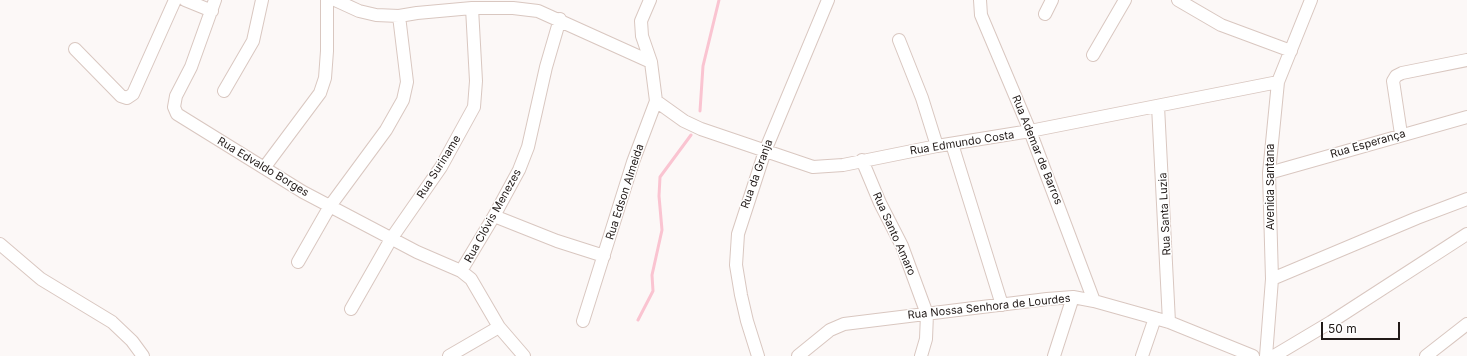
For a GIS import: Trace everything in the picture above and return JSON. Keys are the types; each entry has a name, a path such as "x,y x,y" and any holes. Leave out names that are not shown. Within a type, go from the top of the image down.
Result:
{"street":[{"path":"75,50 121,96 127,98 133,94 176,0"},
{"path":"185,0 214,5"},
{"path":"224,91 253,41 262,0"},
{"path":"264,168 320,93 325,78 327,58 326,0"},
{"path":"335,0 359,11 376,15 399,16 417,12 472,8 538,11 651,62"},
{"name":"Rua Edson Almeida","path":"583,321 633,162 656,101 651,62 644,46 641,29 641,21 650,0"},
{"name":"Rua da Granja","path":"758,356 746,321 736,265 738,234 765,151 828,0"},
{"name":"Rua Ademar de Barros","path":"980,0 981,15 1030,131 1094,301"},
{"path":"1045,14 1052,0"},
{"path":"1093,55 1125,0"},
{"path":"1178,0 1221,25 1291,51"},
{"name":"Avenida Santana","path":"1266,356 1272,279 1269,174 1278,82 1311,0"},
{"name":"Rua Edvaldo Borges","path":"214,5 191,67 176,96 175,111 177,114 264,168 330,206 391,238 462,271"},
{"name":"Rua Suriname","path":"351,309 391,238 441,167 474,107 476,82 472,8"},
{"path":"298,262 330,206 386,130 403,100 407,82 399,16"},
{"name":"Rua Clóvis Menezes","path":"462,271 519,170 528,147 535,114 560,20"},
{"path":"899,40 922,98 937,146"},
{"path":"1401,134 1393,81 1396,76 1402,73 1467,60"},
{"name":"Rua Edmundo Costa","path":"656,101 692,124 813,167 843,165 937,146 1030,131 1278,82"},
{"name":"Rua Santa Luzia","path":"1158,106 1169,322"},
{"name":"Rua Esperança","path":"1269,174 1401,134 1467,117"},
{"path":"952,144 1002,305"},
{"name":"Rua Santo Amaro","path":"862,160 880,203 902,246 927,314 926,339 921,356"},
{"path":"1272,279 1417,218 1467,199"},
{"path":"494,216 557,241 604,256"},
{"path":"1274,356 1331,322 1467,234"},
{"path":"0,244 41,279 112,322 132,341 143,356"},
{"path":"462,271 471,279 499,327 524,356"},
{"path":"1054,356 1072,298"},
{"name":"Rua Nossa Senhora de Lourdes","path":"798,356 830,330 844,324 1072,298 1094,301 1169,322 1253,356"},
{"path":"1142,356 1155,318"},
{"path":"1426,356 1467,324"},
{"path":"448,356 499,327"}],"waterway":[{"path":"700,111 703,66 719,0"},
{"path":"638,320 653,291 652,275 662,230 659,196 660,177 691,135"}]}
